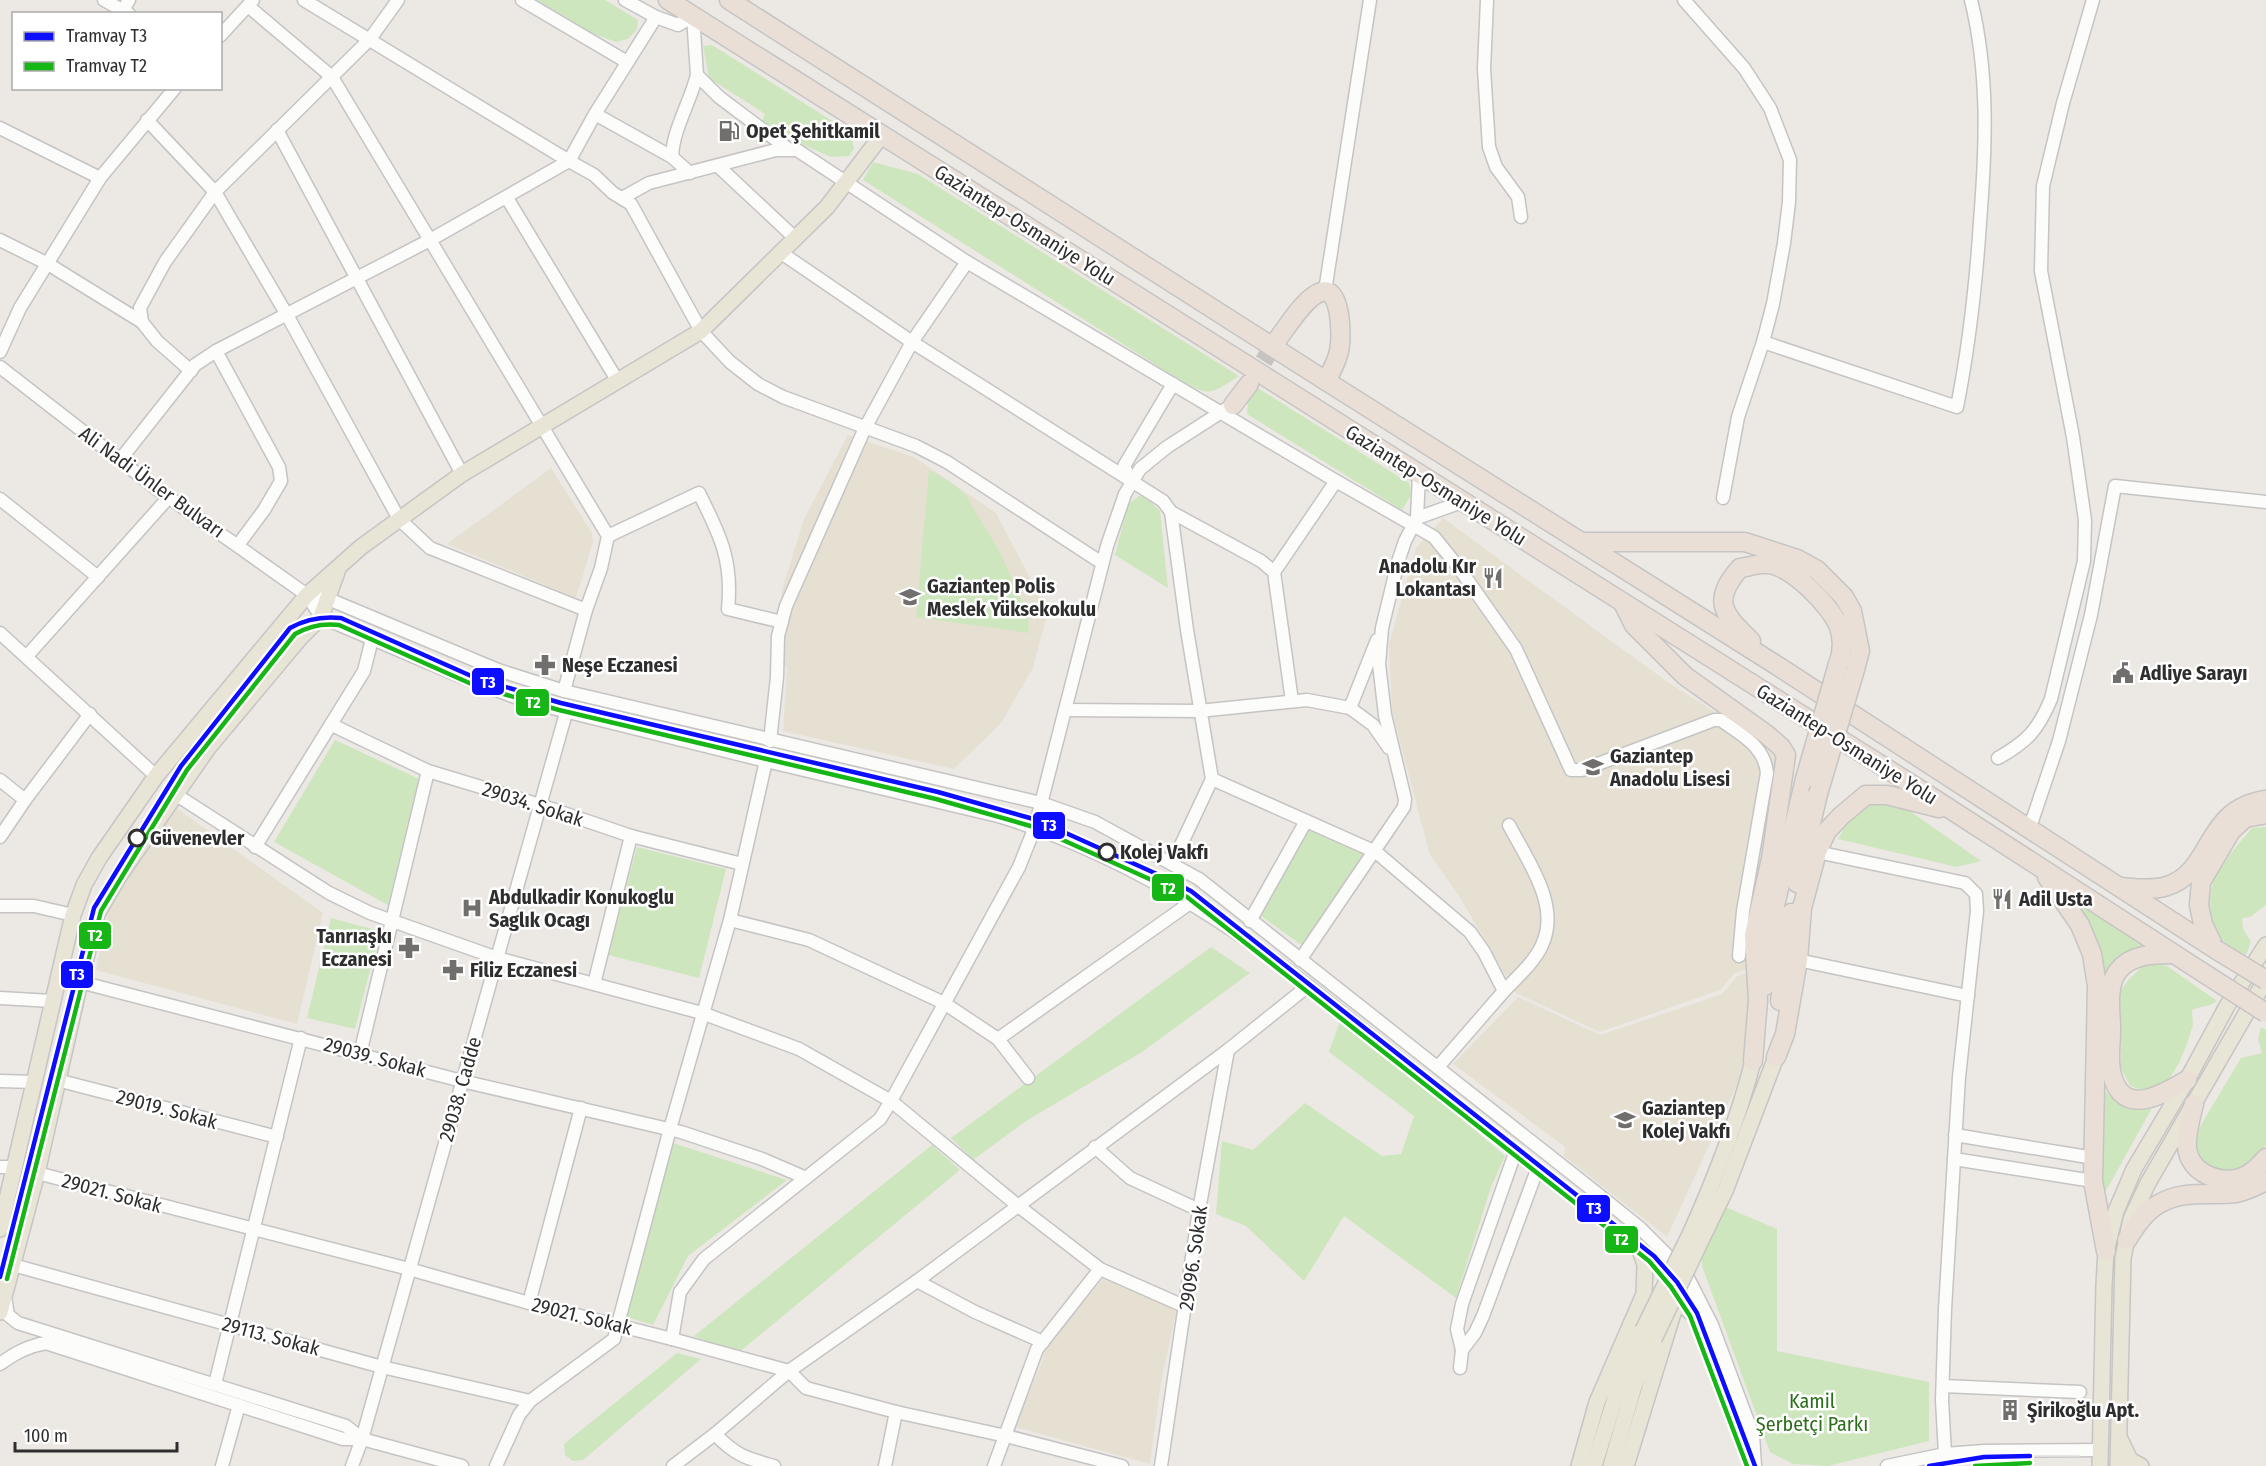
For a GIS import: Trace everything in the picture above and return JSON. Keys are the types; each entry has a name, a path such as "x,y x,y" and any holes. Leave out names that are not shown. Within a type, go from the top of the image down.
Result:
{"highway":[{"name":"Gaziantep-Osmaniye Yolu","path":"668,0 1954,812 2266,1013"},
{"name":"Gaziantep-Osmaniye Yolu","path":"729,0 1773,663 2215,949"},
{"path":"1277,340 1308,299 1325,291 1330,293 1335,299 1341,338 1333,369 1326,381"},
{"path":"1227,409 1249,384"},
{"path":"1582,542 1745,542 1797,559 1816,570 1844,597 1852,611 1860,651 1818,794 1789,924 1776,1057"},
{"path":"1753,1061 1764,999 1775,905 1805,779 1843,652 1839,628 1828,608 1794,575 1768,563 1740,568 1728,581 1723,594 1724,605 1735,625 1773,663"},
{"path":"1624,604 1634,625 1685,676 1773,740 1786,755 1771,859 1754,935 1758,1000 1753,1061"},
{"path":"1776,1057 1785,1034 1798,960 1802,908 1817,852 1827,831 1866,795 1887,795 1954,812"},
{"path":"2118,887 2148,889 2167,886 2185,877 2226,818 2238,808 2266,800"},
{"path":"2266,814 2245,818 2232,831 2201,882 2199,905 2203,924 2215,949 2266,980"},
{"path":"2041,868 2080,925 2092,954 2097,986 2093,1181 2106,1251"},
{"path":"2173,954 2151,954 2130,961 2118,971 2111,986 2111,1074 2116,1087 2125,1097 2137,1101 2150,1099 2187,1080"},
{"path":"2193,1104 2186,1148 2191,1161 2199,1170 2211,1178 2226,1181 2243,1178 2255,1170 2266,1158"},
{"path":"2127,1240 2141,1219 2157,1205 2173,1197 2196,1193 2237,1192 2253,1188 2266,1180"}],"main road":[{"path":"0,1229 8,1167 35,1082 73,915 84,885 99,858 156,776 307,595 341,563 462,474 701,331 827,207 882,135"},
{"path":"0,1312 37,1173 97,914 119,876 208,748 300,638 321,617 326,598 341,563"},
{"path":"2102,1460 2106,1251 2116,1211 2133,1169 2187,1080 2227,1006 2266,945"},
{"path":"2118,1466 2123,1258 2131,1219 2148,1183 2266,980"},
{"path":"1594,1466 1618,1389 1648,1335 1698,1232 1725,1191 1776,1057"},
{"path":"1698,1232 1742,1103 1753,1061"},
{"path":"1579,1466 1597,1401 1644,1294 1645,1265 1639,1247"},
{"path":"1626,1466 1674,1311 1678,1305 1693,1314"},
{"path":"1611,1466 1648,1335"},
{"path":"2118,1432 2130,1460 2141,1466"}],"street":[{"path":"104,0 127,8"},
{"path":"304,0 594,175 632,204 701,331 730,362 758,384 783,397 916,446 947,462 1102,563"},
{"path":"142,322 140,308 165,262 215,192 370,39 398,0"},
{"path":"522,0 627,62"},
{"path":"625,0 656,17 678,25 693,16 697,75 692,96 673,141 672,157"},
{"path":"1325,291 1370,0"},
{"path":"1488,0 1484,69 1489,147 1496,167 1518,197 1521,217"},
{"path":"1684,0 1744,68 1770,108 1790,160 1789,202 1784,243 1763,342 1738,417 1723,498"},
{"path":"1763,342 1957,407 1976,288 1986,91 1981,45 1971,0"},
{"path":"1998,758 2022,745 2044,714 2051,699 2084,561 2085,519 2082,495 2041,271 2040,246 2043,186 2063,103 2093,0"},
{"path":"222,34 251,3 332,77 608,536 601,568 586,610 564,691"},
{"path":"120,460 195,365 216,351 430,240 569,161 595,114 656,17"},
{"path":"697,75 719,97 787,148 797,150 967,262 1173,384 1227,409 1336,481 1415,522 1434,537 1459,568 1516,649 1571,770 1581,770 1714,720 1721,720 1760,749 1766,765 1766,781 1743,910 1739,956"},
{"path":"0,352 20,308 100,178 173,90"},
{"path":"595,114 672,157 690,173"},
{"path":"147,120 215,192 287,315 399,519 430,548 586,610"},
{"path":"0,128 100,178"},
{"path":"277,130 462,474"},
{"path":"622,198 649,183 787,148"},
{"path":"718,166 795,238"},
{"path":"507,198 617,380"},
{"path":"0,240 48,264 142,322 157,341 191,371"},
{"path":"780,252 912,342 1163,501 1171,512 1262,561 1274,572 1292,701"},
{"path":"770,741 777,677 778,636 786,606 865,428 912,342 967,262"},
{"path":"216,351 279,467 281,481 264,510 238,545"},
{"name":"Ali Nadi Ünler Bulvarı","path":"0,367 169,497 307,595"},
{"path":"1132,482 1124,466 1173,384"},
{"path":"672,1339 680,1292 704,1259 880,1119 891,1101 1019,867 1035,827 1102,563 1125,494 1140,469 1158,454 1227,409"},
{"path":"1350,708 1382,628 1398,562 1415,522 1419,474"},
{"path":"1274,572 1336,481"},
{"path":"2029,830 2059,741 2091,615 2115,486 2266,502"},
{"path":"608,536 699,493 716,526 728,561 728,609 782,622"},
{"path":"27,656 169,497"},
{"path":"0,499 98,577"},
{"path":"1415,522 1462,501"},
{"path":"1171,512 1199,711 1212,779 1172,864"},
{"path":"307,595 326,598 498,670 564,691 1041,804 1095,822 1199,879 1640,1228 1686,1274 1712,1325 1753,1435 1753,1466"},
{"path":"307,595 321,617 462,677 528,702 998,816 1035,827 1139,874 1190,903 1239,935 1308,986 1515,1153 1639,1247 1679,1288 1693,1314 1753,1466"},
{"path":"1300,960 1376,852 1404,807 1405,798 1385,715 1379,664 1382,628"},
{"path":"0,633 156,776"},
{"path":"255,847 364,671 372,639"},
{"path":"1065,710 1199,711 1307,700 1332,703 1350,708 1373,725 1394,755"},
{"name":"29038. Cadde","path":"352,1466 362,1439 566,712"},
{"path":"0,837 90,714"},
{"name":"29034. Sokak","path":"332,725 428,771 540,805 631,837 742,864"},
{"path":"496,1466 519,1415 530,1401 614,1339 702,1013 730,920 766,761"},
{"path":"360,1054 428,771"},
{"path":"1212,779 1376,852 1470,932 1490,961 1504,992"},
{"path":"0,780 25,800"},
{"path":"175,794 329,893 370,913 497,958 702,1013 799,1049 891,1101 1017,1205 1100,1269 1186,1306"},
{"path":"1250,921 1306,821"},
{"path":"1438,1067 1542,946 1546,934 1547,913 1543,890 1509,825"},
{"path":"594,984 631,837"},
{"path":"1817,852 1965,883 1976,894 1977,911 1955,1135 1945,1309 1943,1386 1945,1454"},
{"path":"998,1039 1190,903"},
{"path":"0,906 34,906 73,915"},
{"path":"730,920 809,940 944,1003 998,1039 1028,1077"},
{"path":"1798,960 1968,996"},
{"name":"29039. Sokak","path":"80,982 462,1081 670,1129 762,1159 807,1178"},
{"path":"673,1466 715,1434 789,1371 917,1281 1228,1050 1308,986"},
{"path":"0,998 52,1000"},
{"path":"216,1384 301,1038"},
{"name":"29096. Sokak","path":"1161,1466 1199,1210 1228,1050"},
{"name":"29019. Sokak","path":"57,1080 276,1137"},
{"path":"0,1081 35,1082"},
{"path":"529,1303 581,1108"},
{"path":"1955,1135 2094,1158"},
{"path":"1095,1147 1130,1178 1199,1210"},
{"path":"1460,1368 1462,1350 1457,1329 1462,1304 1515,1153"},
{"path":"1954,1159 2093,1181"},
{"path":"1462,1350 1475,1333 1483,1316 1537,1170"},
{"name":"29021. Sokak","path":"37,1173 409,1269 789,1371 806,1388 1122,1466"},
{"name":"29113. Sokak","path":"14,1265 382,1366 530,1401"},
{"path":"994,1466 1037,1349 1100,1269"},
{"path":"917,1281 975,1312 1043,1342"},
{"path":"5,1296 8,1315 18,1323 346,1426 362,1439"},
{"path":"0,1364 16,1352 46,1342 343,1438 362,1439 462,1466"},
{"path":"1943,1386 2080,1392"},
{"path":"222,1466 239,1405"},
{"path":"885,1466 896,1412"},
{"path":"715,1434 730,1450 741,1456 774,1466"},
{"path":"1887,1466 1945,1454 1984,1451 2102,1460"}],"shaded area":[{"name":"Gaziantep Polis Meslek Yüksekokulu","path":"848,435 914,457 996,513 1043,603 1046,618 1033,668 1001,723 954,769 783,731 787,668 776,657 782,590 804,519"},
{"path":"551,468 592,533 593,542 576,598 447,544"},
{"name":"Gaziantep Anadolu Lisesi","path":"1443,518 1666,681 1737,726 1778,759 1752,967 1735,973 1720,990 1600,1032 1516,993 1459,896 1430,855 1392,712 1389,644 1416,548"},
{"path":"175,807 323,913 297,1024 96,970 111,901"},
{"name":"Gaziantep Kolej Vakfı","path":"1752,971 1747,1063 1667,1237 1564,1156 1565,1147 1453,1064 1518,997 1600,1035 1722,994 1737,976"},
{"path":"1104,1278 1177,1309 1161,1382 1150,1464 1015,1427 1043,1359 1045,1347"}],"green space":[{"path":"537,0 605,0 638,20 637,29 628,39 616,42 594,34"},
{"path":"712,45 845,129 852,137 854,149 849,156 831,157 797,142 762,121 765,114 709,78 703,46"},
{"path":"873,162 918,174 1239,376 1220,388 1207,392 1194,388 1175,377 863,180"},
{"path":"1256,387 1409,483 1411,495 1402,510 1247,414 1248,401"},
{"path":"929,470 949,481 965,494 1001,554 1028,615 1029,633 916,617"},
{"path":"1139,496 1146,497 1160,511 1168,588 1115,555 1128,504"},
{"path":"335,740 419,779 388,905 274,842"},
{"path":"1888,801 1907,809 1981,861 1957,867 1838,839 1852,815 1861,806"},
{"path":"2266,827 2266,905 2250,917 2242,918 2243,929 2251,942 2246,955 2223,941 2215,927 2210,902 2212,886 2229,855 2241,840 2252,828"},
{"path":"1309,830 1362,852 1363,861 1303,946 1261,916"},
{"path":"637,847 726,869 699,978 608,955"},
{"path":"2075,900 2147,946 2105,971"},
{"path":"331,918 380,931 355,1029 307,1018"},
{"path":"1211,947 1250,973 1142,1052 1026,1121 973,1160 951,1138"},
{"path":"2153,964 2167,966 2217,1001 2192,1010 2193,1025 2179,1063 2165,1086 2149,1092 2130,1086 2121,1068 2120,991 2142,967"},
{"path":"1340,1021 1413,1077 1505,1156 1491,1187 1456,1298 1344,1216 1304,1281 1246,1226 1216,1214 1222,1141 1253,1150 1305,1103 1382,1156 1401,1154 1414,1116 1329,1052"},
{"path":"2261,1027 2266,1030 2266,1145 2250,1163 2238,1169 2229,1171 2213,1168 2198,1152 2195,1135 2241,1058 2262,1053 2258,1039"},
{"path":"2101,1087 2112,1098 2124,1104 2136,1108 2152,1108 2101,1200"},
{"path":"673,1143 787,1180 688,1256 653,1325 623,1316"},
{"path":"932,1145 960,1170 738,1353 694,1336"},
{"name":"Kamil Şerbetçi Parkı","path":"1723,1206 1777,1229 1777,1351 1929,1382 1929,1441 1828,1466 1793,1464 1770,1452 1702,1266 1702,1245"},
{"path":"677,1353 701,1359 583,1460 573,1461 565,1455 564,1444"}],"tunnel":[{"path":"1249,384 1277,340"}],"tram line":[{"name":"T3","path":"0,1277 94,908 181,766 290,628 314,619 341,618 478,679 561,703 938,792 1037,820 1191,891 1654,1256 1677,1282 1697,1313 1755,1466"},
{"name":"T2","path":"7,1279 101,911 187,770 295,634 316,626 339,625 476,686 559,710 936,799 1034,827 1187,897 1649,1261 1671,1287 1690,1316 1747,1466"},
{"path":"2030,1456 2079,1456"},
{"name":"T3","path":"1929,1466 1984,1457 2030,1456"},
{"name":"T2","path":"1975,1466 2030,1463"}],"place":[{"name":"Opet Şehitkamil","path":"729,131"},
{"name":"Anadolu Kır Lokantası","path":"1493,578"},
{"name":"Gaziantep Polis Meslek Yüksekokulu","path":"910,597"},
{"name":"Neşe Eczanesi","path":"545,665"},
{"name":"Adliye Sarayı","path":"2123,673"},
{"name":"Gaziantep Anadolu Lisesi","path":"1593,767"},
{"name":"Güvenevler","path":"137,838"},
{"name":"Kolej Vakfı","path":"1107,852"},
{"name":"Adil Usta","path":"2002,899"},
{"name":"Abdulkadir Konukoglu Saglık Ocagı","path":"472,908"},
{"name":"Tanrıaşkı Eczanesi","path":"409,948"},
{"name":"Filiz Eczanesi","path":"453,970"},
{"name":"Gaziantep Kolej Vakfı","path":"1625,1120"},
{"name":"Şirikoğlu Apt.","path":"2010,1410"}]}
